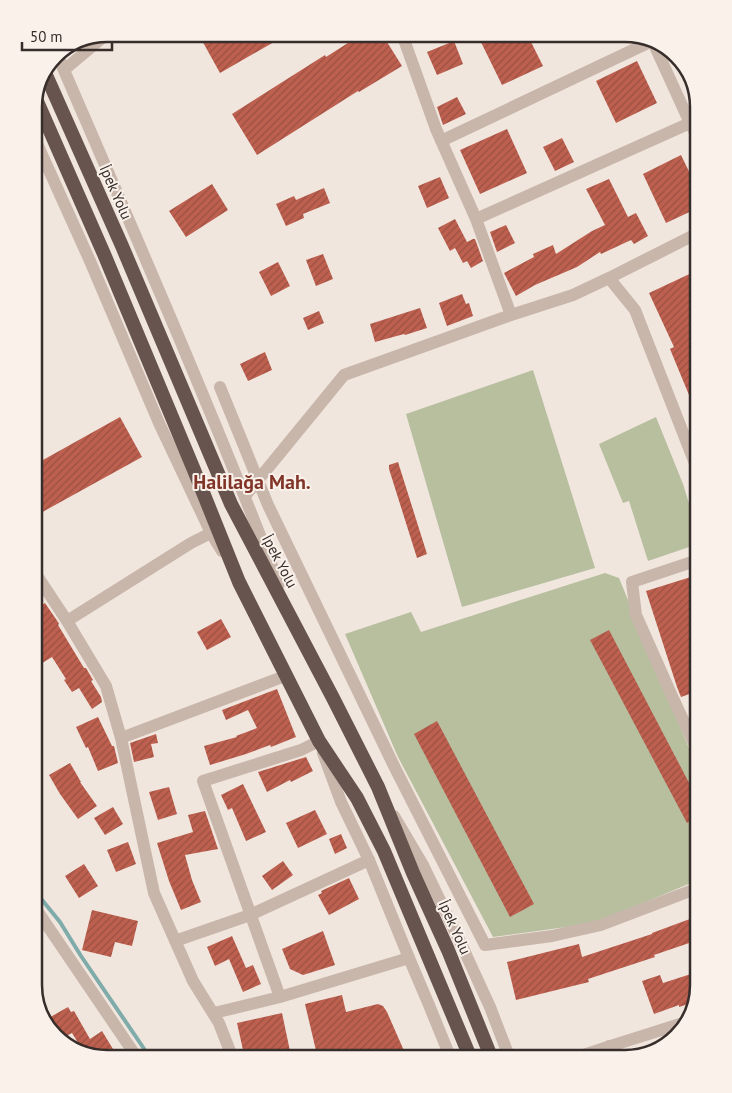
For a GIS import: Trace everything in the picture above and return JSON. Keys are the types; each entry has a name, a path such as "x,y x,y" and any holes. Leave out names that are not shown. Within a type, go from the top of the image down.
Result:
{"highway":[{"name":"İpek Yolu","path":"48,81 122,246 232,504 378,787 488,1050"},
{"path":"43,115 115,281 239,582 319,741 357,798 384,851 467,1050"}],"street":[{"path":"405,43 441,142 476,219 511,315"},
{"path":"64,70 95,44"},
{"path":"441,142 644,46"},
{"path":"476,219 690,123 656,50"},
{"path":"61,63 138,240 245,496 291,616"},
{"path":"43,157 159,423 211,533 239,582"},
{"path":"245,496 344,375 511,315 573,295 690,237"},
{"path":"609,278 635,310 690,451"},
{"path":"220,387 268,505 395,768 485,945 552,936 601,925 690,891"},
{"path":"67,622 191,543 211,533"},
{"path":"690,563 632,582 636,615 690,735"},
{"path":"42,584 106,686 121,738 154,893 193,981 220,1023 230,1050"},
{"path":"121,738 286,676"},
{"path":"280,997 203,781 300,750 319,741 341,802 369,860 447,1050"},
{"path":"378,787 423,865 490,1007 507,1050"},
{"path":"175,941 250,915 369,860"},
{"path":"42,918 132,1050"},
{"path":"214,1013 280,997 409,958"},
{"path":"598,1050 676,1025"},
{"path":"609,1046 610,1050"}],"green space":[{"path":"533,370 595,568 462,607 406,414"},
{"path":"656,417 690,506 690,547 648,561 629,501 623,503 599,444"},
{"path":"605,573 619,578 690,751 690,883 596,923 493,937 398,757 345,634 411,612 421,632"}],"building":[{"path":"203,42 273,42 220,73"},
{"path":"349,42 387,43 402,66 358,91 257,155 232,114 325,55 326,57"},
{"path":"450,43 455,43 463,64 437,75 427,52"},
{"path":"481,43 531,43 543,66 502,85"},
{"path":"637,61 657,103 616,123 596,81"},
{"path":"457,97 466,114 443,125 437,107"},
{"path":"507,129 527,173 480,194 460,150"},
{"path":"562,138 574,162 555,171 543,147"},
{"path":"681,155 690,174 690,212 666,223 643,174"},
{"path":"440,177 449,198 427,208 418,186"},
{"path":"609,179 628,217 636,213 648,236 634,244 631,240 601,254 600,252 577,267 535,285 516,296 504,273 534,257 533,254 553,245 556,254 605,225 586,189"},
{"path":"212,184 228,210 186,237 169,211"},
{"path":"324,188 330,203 303,214 304,218 286,226 276,204 294,196 296,200"},
{"path":"455,219 467,242 475,239 483,261 471,268 467,261 463,263 455,248 450,251 438,228"},
{"path":"506,225 515,243 497,252 490,232"},
{"path":"323,254 333,279 316,286 306,260"},
{"path":"278,262 290,286 271,296 259,272"},
{"path":"690,274 689,395 670,349 674,347 649,293"},
{"path":"462,294 466,304 469,303 473,316 447,326 439,303"},
{"path":"420,308 427,328 375,342 370,324"},
{"path":"319,311 324,323 308,330 303,318"},
{"path":"265,352 272,370 248,381 240,364"},
{"path":"120,417 142,457 43,512 43,460"},
{"path":"398,462 427,554 417,558 389,469 389,465"},
{"path":"690,577 690,694 681,697 646,591"},
{"path":"45,603 58,622 58,625 93,680 91,681 102,702 92,709 79,688 72,692 52,657 42,663 42,604"},
{"path":"221,619 231,637 207,650 197,632"},
{"path":"609,630 690,785 690,821 687,823 590,640"},
{"path":"277,689 296,737 271,747 270,745 210,765 204,746 237,737 257,728 248,710 226,720 222,710"},
{"path":"98,717 112,746 114,746 118,763 98,771 88,747 86,748 76,727"},
{"path":"437,721 534,904 510,917 414,734"},
{"path":"156,734 158,743 151,744 154,757 134,762 130,743"},
{"path":"306,757 313,771 267,792 258,772"},
{"path":"70,763 80,782 97,806 78,819 49,775"},
{"path":"243,784 266,832 246,841 232,808 228,810 221,795"},
{"path":"169,787 177,814 158,820 149,792"},
{"path":"113,807 123,824 105,835 94,818"},
{"path":"315,810 327,834 298,848 286,823"},
{"path":"205,811 218,849 185,855 201,902 181,910 169,881 157,843 193,832 188,815"},
{"path":"341,834 347,848 335,854 329,839"},
{"path":"128,842 136,864 116,872 107,850"},
{"path":"283,861 293,875 272,890 262,876"},
{"path":"84,864 98,886 79,898 65,876"},
{"path":"349,878 359,899 329,915 318,895 322,893 321,891"},
{"path":"92,910 138,921 132,946 115,942 111,957 82,950"},
{"path":"690,919 690,943 654,955 655,957 588,979 589,982 516,1000 507,962 579,944 582,957"},
{"path":"323,931 335,965 303,975 290,969 282,949"},
{"path":"232,936 246,968 253,965 261,984 243,992 229,959 215,966 207,947"},
{"path":"690,974 687,1004 679,1007 679,1005 654,1014 642,981 660,975 663,983"},
{"path":"342,995 346,1012 378,1004 383,1006 404,1050 316,1050 305,1004"},
{"path":"68,1007 71,1012 74,1011 90,1039 102,1031 113,1049 95,1049 79,1044 72,1033 66,1036 61,1032 50,1017"},
{"path":"282,1013 290,1050 243,1050 237,1023"}],"waterway":[{"path":"42,900 60,922 145,1050"}],"district":[{"name":"Halilağa Mah.","path":"252,482"}]}
